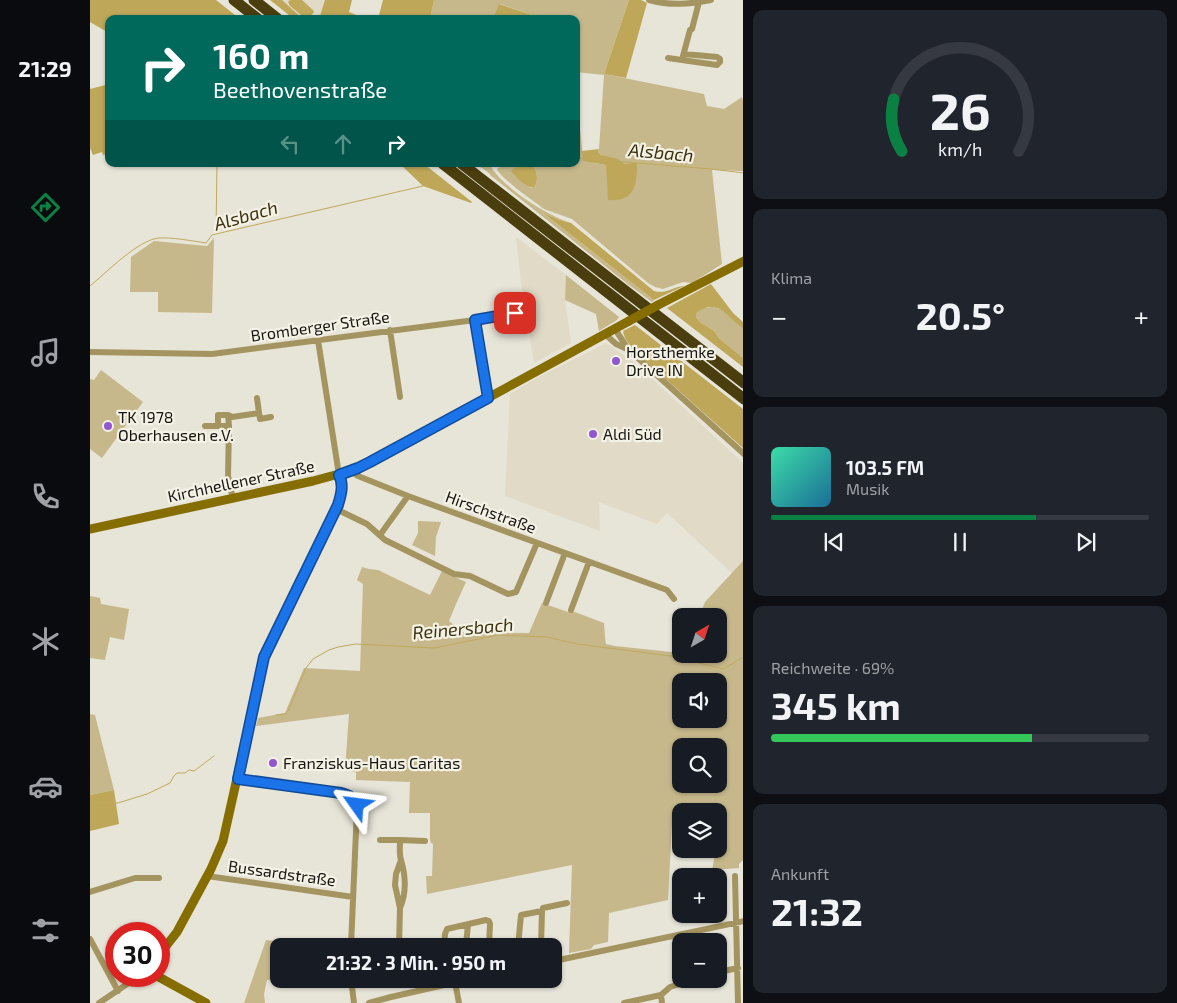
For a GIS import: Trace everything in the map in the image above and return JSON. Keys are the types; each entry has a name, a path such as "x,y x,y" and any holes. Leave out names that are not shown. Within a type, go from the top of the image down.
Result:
{"highway":[{"path":"234,0 253,15"},
{"path":"254,0 273,15"},
{"path":"447,167 743,399"},
{"path":"466,167 743,383"}],"main road":[{"name":"Kirchhellener Straße","path":"90,529 233,499 350,471 743,261"},
{"path":"170,941 177,932 215,861 226,834 264,657 336,509 342,486 339,475"},
{"path":"170,983 206,1003"}],"street":[{"path":"650,0 666,4 711,0"},
{"path":"683,57 699,2"},
{"path":"668,58 683,57 717,57 720,59 720,62 717,65 683,57"},
{"name":"Bromberger Straße","path":"90,352 212,354 475,320 515,313"},
{"path":"475,320 488,398"},
{"path":"615,328 628,349 743,454"},
{"path":"390,330 400,397"},
{"path":"605,334 616,344 628,349"},
{"path":"318,340 339,475"},
{"path":"257,398 260,419 271,417"},
{"path":"218,426 218,415 232,417 259,413"},
{"path":"228,415 228,476 233,499"},
{"path":"205,426 229,426"},
{"name":"Hirschstraße","path":"350,471 408,496 667,590 674,599"},
{"path":"380,535 408,496"},
{"path":"336,509 367,524 385,540 454,574 470,576 508,594 516,592 537,543"},
{"path":"546,603 565,553"},
{"path":"571,610 589,562"},
{"path":"238,779 341,793 356,801 351,938"},
{"path":"380,840 425,841"},
{"path":"399,938 400,908 406,883 401,860 400,840"},
{"path":"400,908 395,885 396,874 401,860"},
{"name":"Bussardstraße","path":"207,876 352,897"},
{"path":"735,876 740,922 738,1003"},
{"path":"90,892 135,878 159,878"},
{"path":"519,938 520,916 542,911 543,908 567,903"},
{"path":"541,938 542,911"},
{"path":"445,938 446,930 486,920 490,922 489,938"},
{"path":"562,959 740,922"},
{"path":"467,938 468,924"},
{"path":"90,941 118,991"},
{"path":"727,970 738,968"},
{"path":"624,1003 661,995 672,986"},
{"path":"100,1003 124,987"},
{"path":"352,988 354,1003"},
{"path":"369,1003 392,1000 425,988"},
{"path":"456,988 459,1003"},
{"path":"661,995 662,1003"}],"shaded area":[{"path":"90,0 216,0 235,15 105,15 105,31 90,22"},
{"path":"270,0 282,0 299,15 289,15"},
{"path":"282,0 325,0 320,15 299,15"},
{"path":"290,0 302,0 314,12 311,15 301,15 288,2"},
{"path":"325,0 352,0 349,12 356,15 320,15"},
{"path":"383,0 434,0 431,15 379,15"},
{"path":"434,0 629,0 604,74 704,94 707,106 724,109 742,97 743,171 712,170 722,264 692,283 683,282 663,289 655,287 572,219 544,209 517,189 497,170 500,167 516,167 514,175 531,188 534,188 537,182 534,167 580,167 580,129 583,159 598,164 625,164 601,155 598,152 604,75 580,72 580,15 532,15 500,4 495,15 431,15"},
{"path":"629,0 641,0 647,3 626,78 604,74"},
{"path":"499,4 532,15 495,15"},
{"path":"105,85 105,154 103,155 102,152 93,155 90,148 90,89"},
{"path":"599,149 598,152 601,155 618,159 625,164 637,163 635,185 629,195 624,198 608,200 606,165 583,161 582,151"},
{"path":"403,167 428,167 472,202 471,203 423,186"},
{"path":"481,167 492,167 504,182 524,198 568,222 542,212 654,300 652,302 629,285"},
{"path":"516,167 534,167 537,176 536,185 534,188 528,186 521,182 511,171"},
{"path":"542,212 571,223 654,291 665,291 684,286 654,300"},
{"path":"516,237 566,275 565,300 571,343 534,363 521,282"},
{"path":"214,238 212,313 158,312 158,292 130,292 131,257 154,241 207,246"},
{"path":"566,275 619,317 617,320 599,331 596,314 565,300"},
{"path":"711,284 733,313 743,322 743,328 718,308 705,308 697,312 696,317 743,358 743,367 667,308"},
{"path":"712,307 726,312 743,328 743,358 696,317 700,309"},
{"path":"635,325 743,409 743,448 639,355 625,338 623,331"},
{"path":"606,343 635,363 743,463 743,561 732,573 667,513 657,524 599,502 600,531 505,496 510,394"},
{"name":"TK 1978 Oberhausen e.V.","path":"101,370 143,402 102,458 90,449 90,379 94,380"},
{"path":"418,521 441,522 436,537 435,556 412,545 418,533"},
{"path":"743,561 743,860 739,864 739,868 712,868 714,858 727,858 727,803 672,803 668,900 609,913 608,942 594,945 591,949 569,953 572,865 427,894 426,876 432,876 433,844 430,839 430,813 409,813 410,782 356,780 356,772 345,770 349,714 256,726 258,718 285,713 304,668 360,671 363,584 357,580 362,567 378,570 430,595 442,571 466,582 449,621 463,632 529,633 542,603 568,612 572,611 604,623 606,644 672,652 672,663 727,663 728,608 702,608 705,602"},
{"path":"90,596 100,598 101,604 129,609 124,640 110,637 105,660 90,658"},
{"path":"90,714 95,715 114,790 90,795"},
{"path":"114,790 119,824 90,831 90,795"},
{"path":"266,940 270,941 270,980 267,980 264,994 265,1003 244,1003"}],"waterway":[{"name":"Alsbach","path":"580,158 743,173"},
{"path":"216,233 217,167"},
{"name":"Alsbach","path":"90,286 132,250 151,240 170,238 206,243 212,235 423,186"},
{"name":"Reinersbach","path":"276,715 285,714 288,711 306,668 313,659 329,650 356,644 434,648 498,635 547,637 577,644 671,656 723,669 743,658"},
{"name":"Reinersbach","path":"90,803 118,803 147,794 170,783 177,773 185,773 189,770 194,771 214,756"}],"place":[{"name":"Horsthemke Drive IN","path":"616,361"},
{"name":"TK 1978 Oberhausen e.V.","path":"108,426"},
{"name":"Aldi Süd","path":"593,434"},
{"name":"Franziskus-Haus Caritas","path":"273,763"}],"route":[{"path":"357,805 356,801 351,797 341,793 238,779 264,657 338,505 342,486 339,475 370,462 488,398 475,320 515,313"}]}
